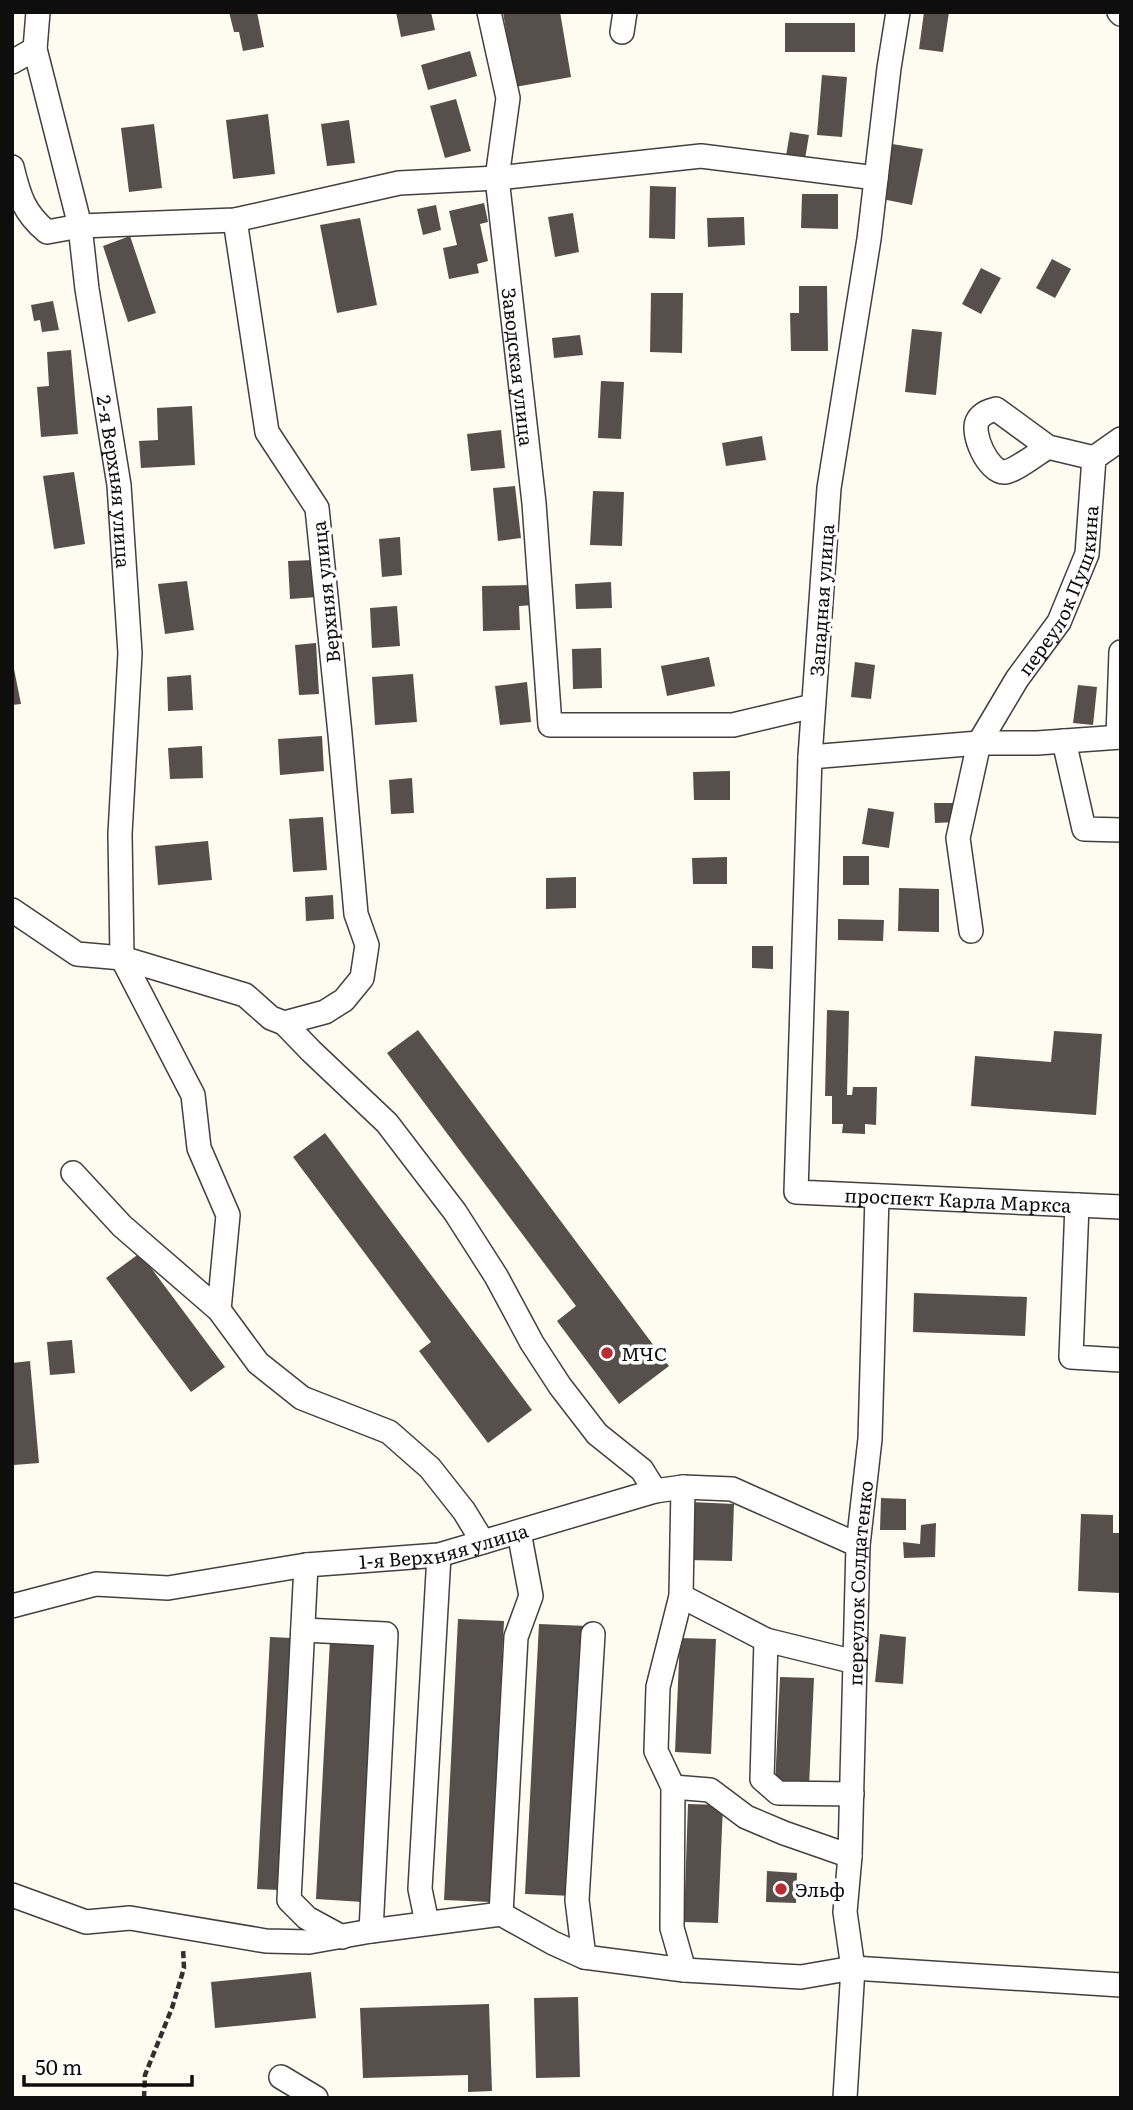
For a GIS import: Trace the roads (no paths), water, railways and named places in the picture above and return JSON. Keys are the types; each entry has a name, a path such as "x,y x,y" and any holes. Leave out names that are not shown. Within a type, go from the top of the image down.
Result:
{"street":[{"name":"2-я Верхняя улица","path":"38,12 35,49 80,226 87,289 119,485 130,653 120,834 122,958"},
{"name":"Заводская улица","path":"489,12 508,99 497,178 534,503 550,725 733,725 813,706"},
{"name":"Западная улица","path":"796,1192 810,757 829,488 869,239 898,12"},
{"path":"12,62 35,49"},
{"path":"12,167 19,194 33,220 47,232 80,226 235,220 399,183 497,178 701,156 876,178"},
{"name":"Верхняя улица","path":"235,220 267,432 317,508 356,914 367,946 362,978 344,1000 325,1012 284,1023"},
{"path":"1048,447 1094,458 1121,439"},
{"name":"переулок Пушкина","path":"971,932 958,838 979,743 1017,679 1059,622 1087,554 1094,458"},
{"path":"810,757 979,743 1119,737 1121,652"},
{"path":"1063,741 1084,830 1121,830"},
{"path":"12,910 77,954 122,958 245,995 271,1018 284,1023 387,1123 455,1212 560,1386 597,1434 642,1470 655,1491"},
{"path":"122,958 192,1095 199,1147 228,1214 219,1310"},
{"path":"73,1173 121,1226 219,1310 258,1363 302,1398 389,1432 430,1468 464,1511 482,1542"},
{"name":"проспект Карла Маркса","path":"796,1192 1121,1207"},
{"name":"переулок Солдатенко","path":"845,2098 853,1968 845,1912 850,1856 858,1545 870,1438 877,1196"},
{"path":"1077,1205 1071,1357 1121,1360"},
{"path":"683,1487 681,1597 658,1687 656,1751 673,1787 672,1928 684,1970"},
{"name":"1-я Верхняя улица","path":"12,1606 96,1584 168,1588 306,1565 439,1555 655,1491 683,1487 732,1489 858,1545"},
{"path":"501,1914 516,1637 531,1596 519,1531"},
{"path":"427,1923 420,1889 439,1555"},
{"path":"306,1565 289,1900 307,1918 342,1937"},
{"path":"681,1597 766,1640 855,1662"},
{"path":"303,1630 386,1634 371,1931"},
{"path":"584,1957 577,1900 593,1634"},
{"path":"766,1640 762,1779 778,1793 852,1794"},
{"path":"673,1787 710,1790 746,1817 850,1856"},
{"path":"12,1895 86,1922 130,1918 266,1941 309,1942 501,1914 584,1957 684,1970 801,1977 853,1968 1121,1985"},
{"path":"281,2077 316,2098"}],"place":[{"name":"МЧС","path":"607,1353"},
{"name":"Эльф","path":"781,1889"}]}
